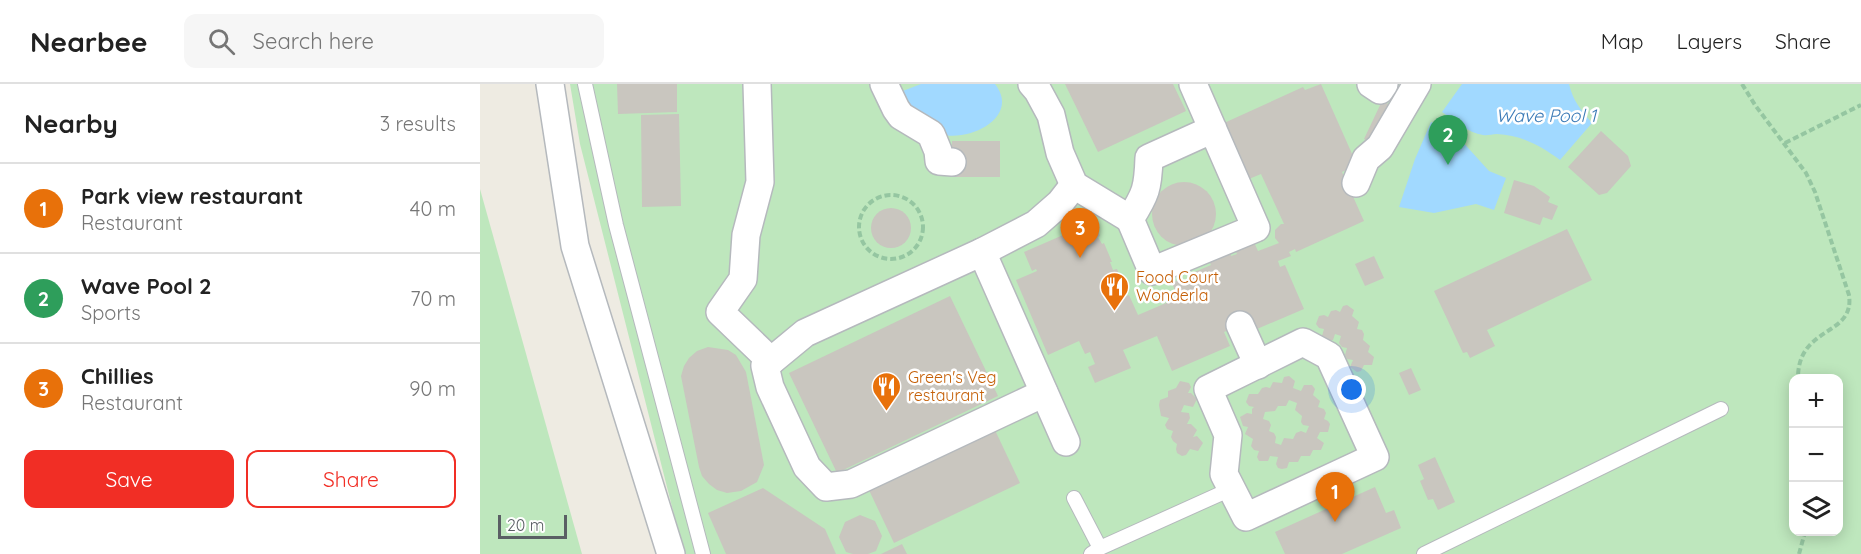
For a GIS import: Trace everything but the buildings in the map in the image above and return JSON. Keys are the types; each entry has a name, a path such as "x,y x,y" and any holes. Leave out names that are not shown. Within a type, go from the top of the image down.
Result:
{"street":[{"path":"550,84 575,246 671,554"},
{"path":"757,84 760,182 746,235 743,279 720,312 771,362"},
{"path":"884,84 901,116 931,134 938,151 939,161 952,162"},
{"path":"1032,84 1051,115 1060,153 1074,185 1130,219 1152,272 1209,254 1256,228 1192,84"},
{"path":"1371,84 1380,90 1384,84"},
{"path":"1356,183 1366,159 1380,147 1417,84"},
{"path":"1130,219 1148,187 1149,158 1212,129"},
{"path":"1044,393 851,484 826,487 807,467 770,387 765,366 806,333 982,252 1036,224 1060,203 1074,185"},
{"path":"982,252 1065,442"},
{"path":"1240,325 1258,365"},
{"path":"1303,342 1329,356 1376,457 1246,518 1231,489 1224,474 1228,435 1208,390 1303,342"}],"lane":[{"path":"585,84 616,225 703,554"},
{"path":"1424,554 1720,409"},
{"path":"1074,498 1096,551 1231,489"}],"path":[{"path":"1742,84 1806,173 1815,192 1850,303 1845,318 1808,345 1799,365 1798,374"},
{"path":"1785,143 1861,105"},
{"path":"891,195 901,197 917,208 922,218 921,238 917,246 909,254 900,258 891,260 880,258 871,253 860,237 858,227 865,208 872,201 881,197 891,195"},
{"path":"1799,554 1804,536"}],"green space":[{"path":"570,84 1861,84 1861,554 684,554 580,144"},
{"path":"480,189 582,554 480,554"}],"water":[{"path":"921,84 995,84 1001,96 1001,107 997,117 977,131 952,136 940,134 895,94"},
{"name":"Wave Pool 1","path":"1462,84 1569,84 1575,100 1592,123 1560,160 1522,139 1472,132 1442,112"},
{"path":"1431,122 1447,129 1460,139 1489,171 1506,178 1494,210 1476,204 1434,213 1399,207 1415,159"}],"place":[{"name":"Wave Pool 2","path":"1448,165"},
{"name":"Chillies","path":"1080,258"},
{"name":"Food Court Wonderla","path":"1115,312"},
{"name":"Green's Veg restaurant","path":"887,412"},
{"name":"Park view restaurant","path":"1335,522"}]}
